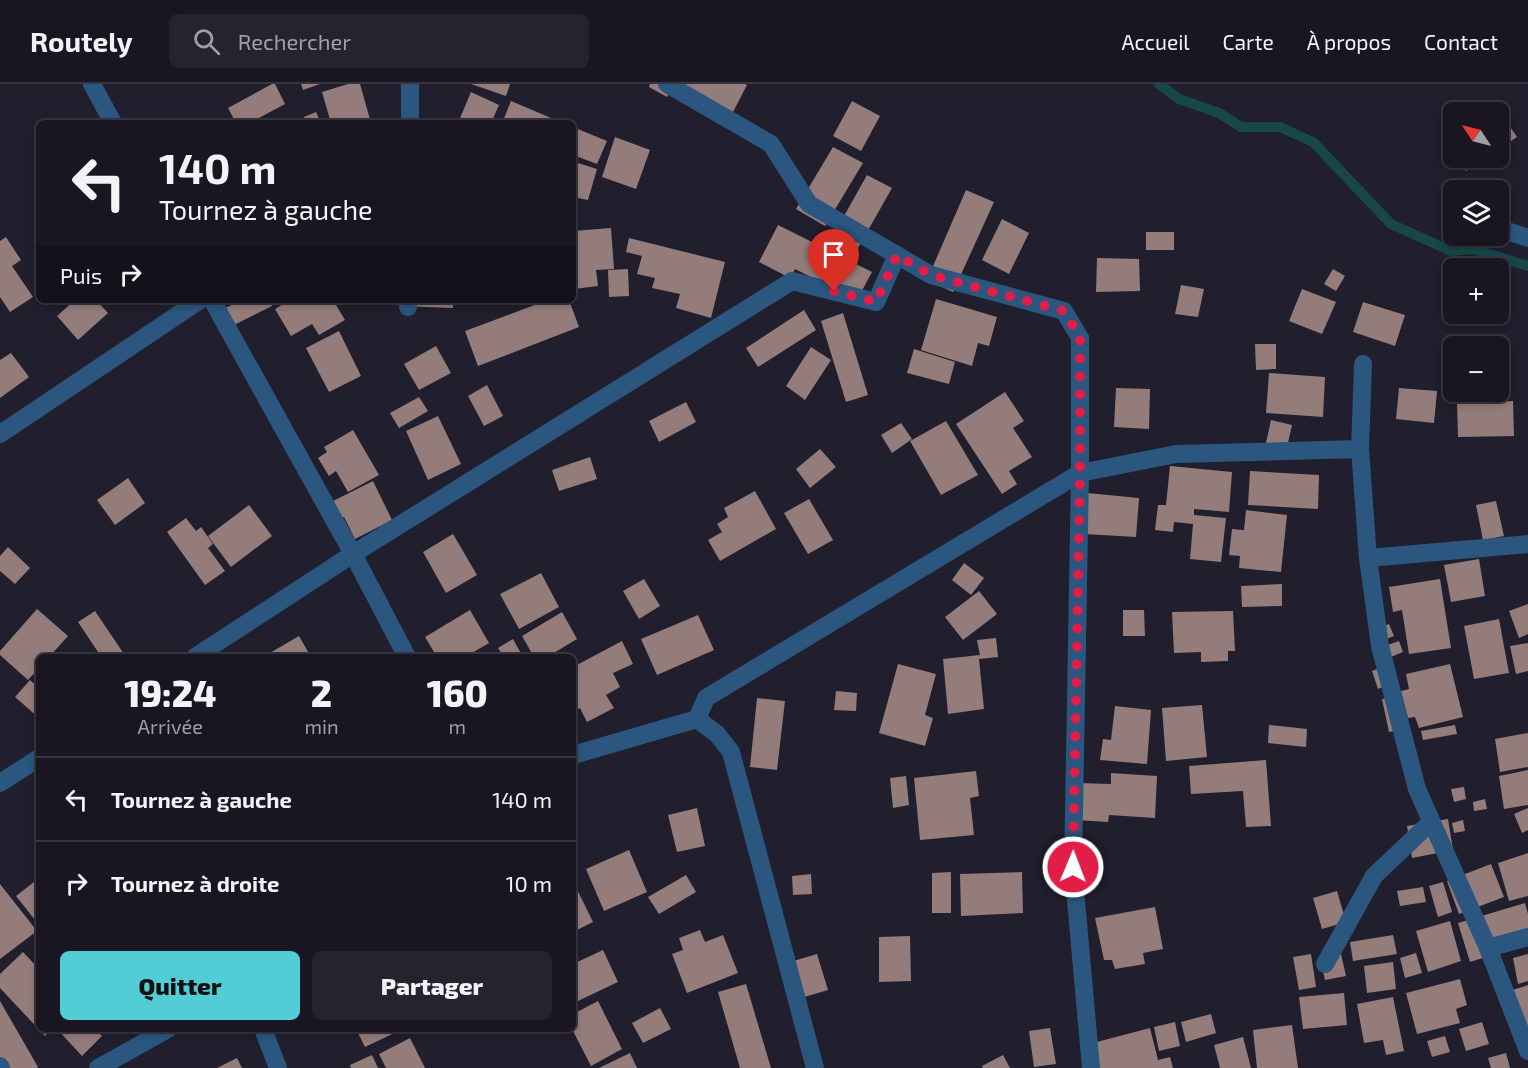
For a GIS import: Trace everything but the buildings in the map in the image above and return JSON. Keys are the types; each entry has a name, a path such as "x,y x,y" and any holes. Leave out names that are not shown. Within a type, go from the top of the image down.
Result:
{"street":[{"path":"92,84 111,120"},
{"path":"410,84 410,120"},
{"path":"667,84 771,144 810,204 931,275 1064,311 1080,338 1073,867 1091,1068"},
{"path":"1509,232 1528,238"},
{"path":"200,654 353,554 792,280 876,302 897,255"},
{"path":"0,434 196,303"},
{"path":"214,303 353,554 405,654"},
{"path":"1363,364 1360,449 1368,558 1380,646 1417,789 1488,948 1528,1052"},
{"path":"697,719 706,698 1080,473 1176,454 1360,449"},
{"path":"1368,558 1528,544"},
{"path":"576,754 697,719"},
{"path":"697,719 717,734 731,752 815,1068"},
{"path":"0,783 36,760"},
{"path":"1325,964 1374,876 1431,822"},
{"path":"1488,948 1528,937"},
{"path":"98,1068 163,1032"},
{"path":"264,1032 278,1068"}],"waterway":[{"path":"1159,84 1179,99 1219,113 1241,127 1280,127 1313,142 1391,224 1451,251 1473,249 1528,266"}],"route":[{"path":"834,291 876,302 897,255 931,275 1064,311 1080,338 1073,867"}]}
